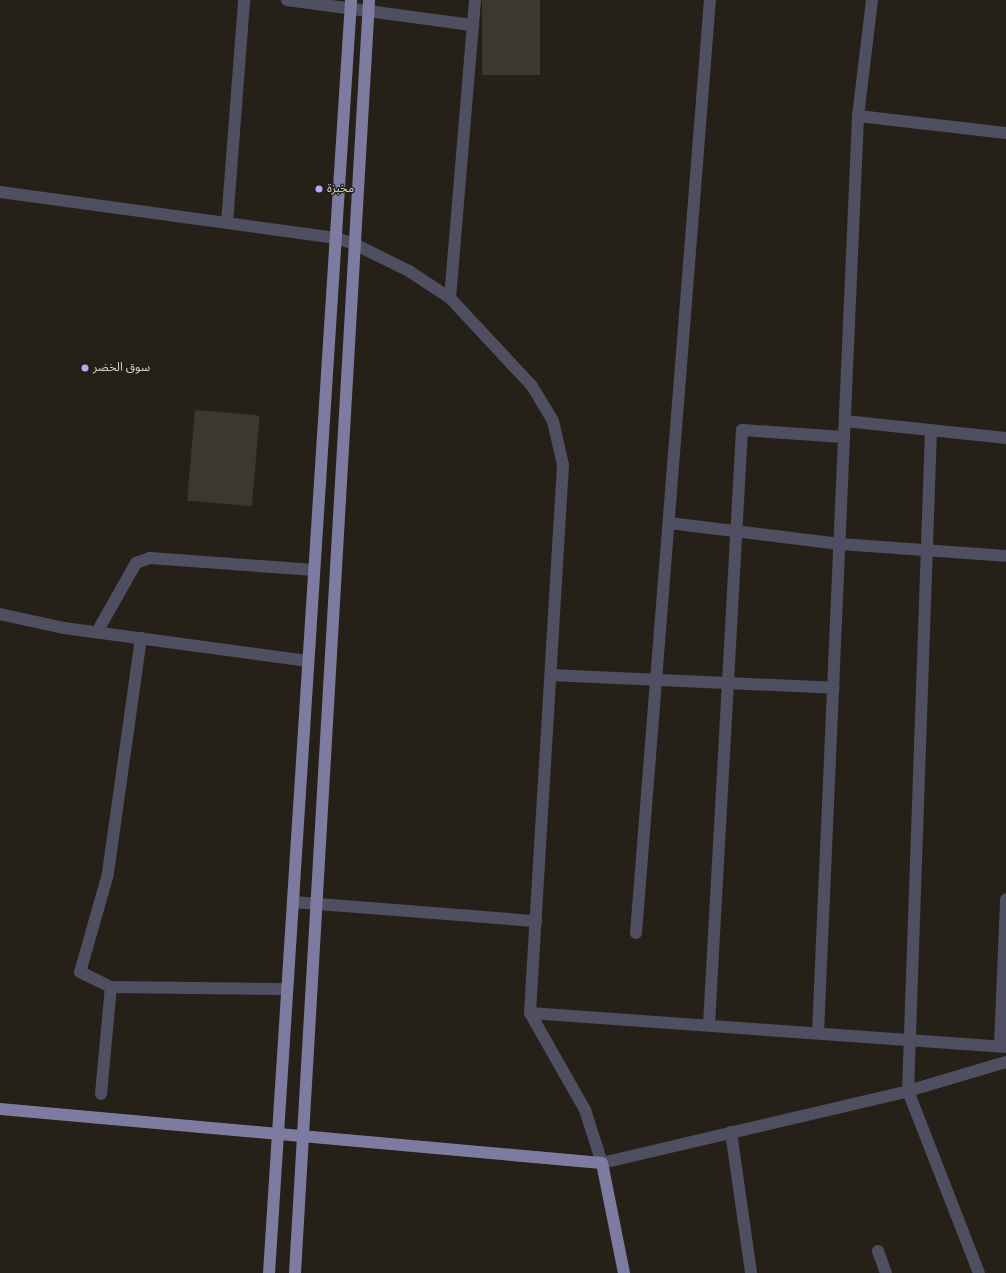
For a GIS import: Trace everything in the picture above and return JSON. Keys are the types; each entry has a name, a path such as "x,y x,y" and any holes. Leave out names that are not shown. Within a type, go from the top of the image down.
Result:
{"main road":[{"path":"269,1273 351,4"},
{"path":"295,1273 368,5"},
{"path":"0,1109 602,1163 624,1273"}],"street":[{"path":"227,223 244,0"},
{"path":"287,0 368,5 473,25"},
{"path":"450,298 475,0"},
{"path":"636,933 710,0"},
{"path":"818,1033 858,116 872,0"},
{"path":"858,116 1006,133"},
{"path":"0,192 336,238 354,244 408,271 450,298 532,386 553,421 563,465 530,1013 585,1110 602,1163 908,1091 1006,1062"},
{"path":"845,421 1006,438"},
{"path":"709,1025 742,430 844,437"},
{"path":"931,430 908,1091 980,1273"},
{"path":"668,523 840,544 1006,556"},
{"path":"97,632 136,563 150,558 314,570"},
{"path":"0,614 97,632 308,660"},
{"path":"141,638 108,874 80,972 111,987 287,989"},
{"path":"551,676 656,678 834,688"},
{"path":"530,1013 1003,1046 1006,899"},
{"path":"293,902 536,921"},
{"path":"101,1094 111,987"},
{"path":"731,1132 751,1273"},
{"path":"878,1251 886,1273"}],"building":[{"path":"482,0 540,0 540,75 482,75"},
{"path":"195,410 260,416 252,506 187,501"}],"place":[{"name":"مخبزة","path":"319,189"},
{"name":"سوق الخضر","path":"85,368"}]}
